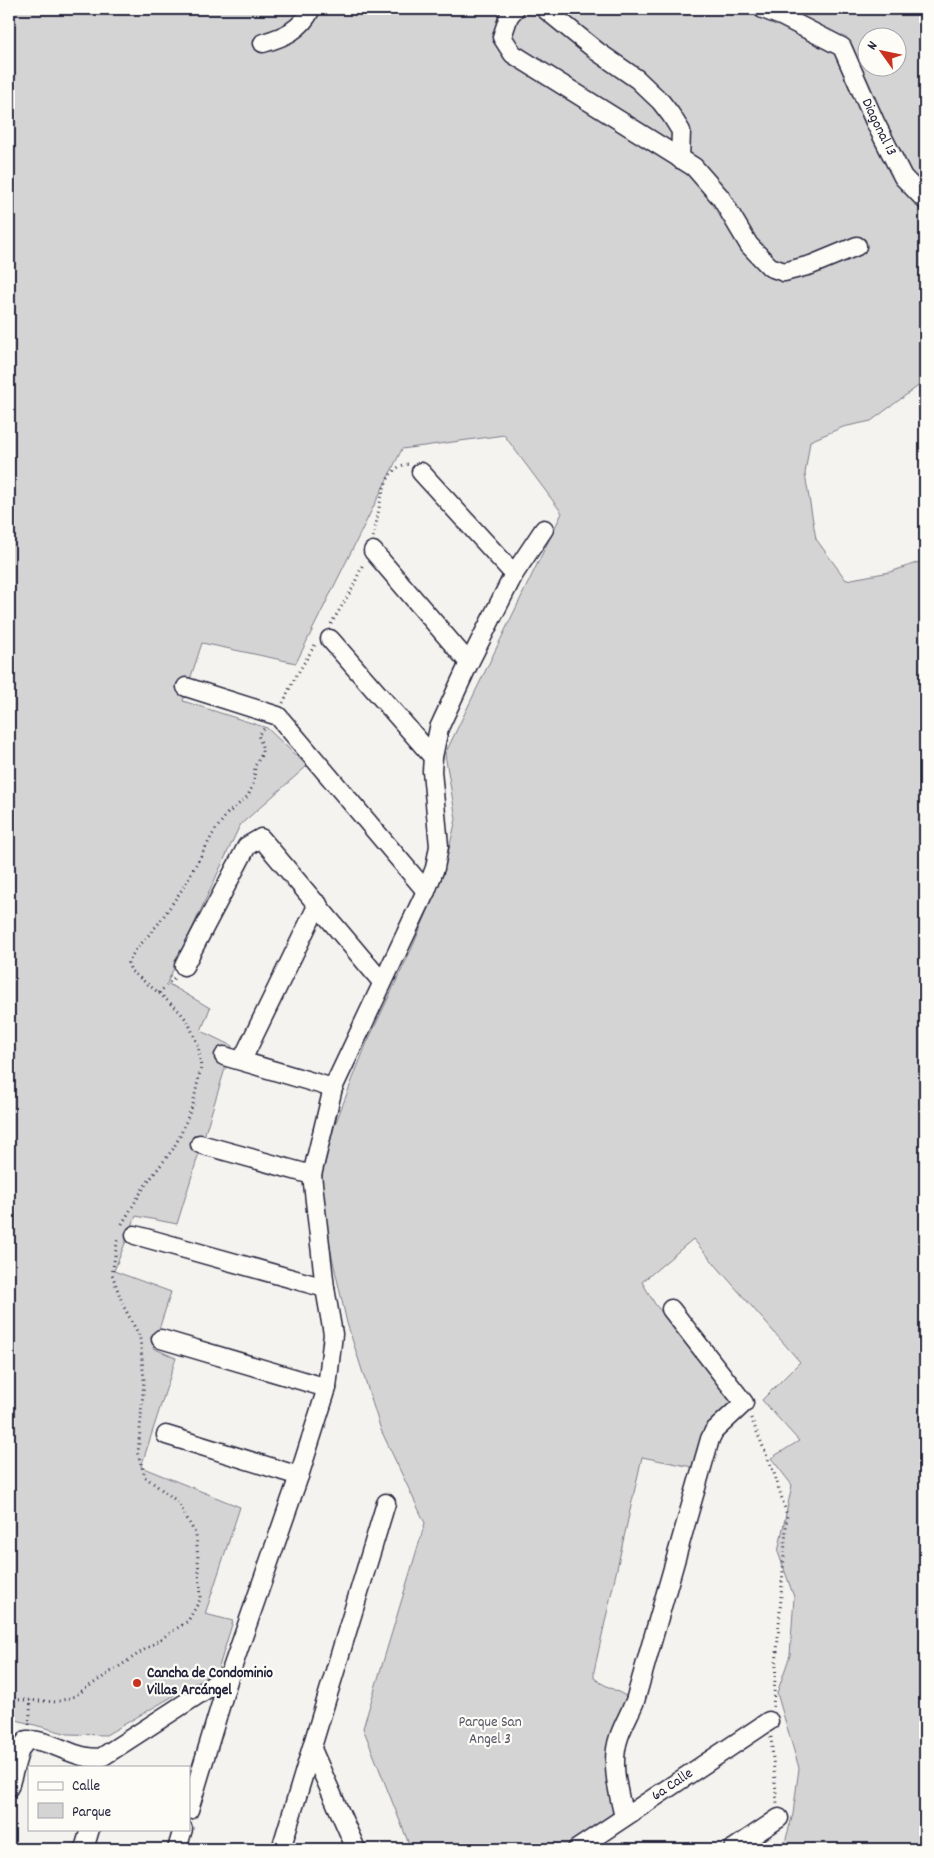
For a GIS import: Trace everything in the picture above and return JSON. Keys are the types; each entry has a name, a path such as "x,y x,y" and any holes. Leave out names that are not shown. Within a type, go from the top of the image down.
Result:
{"street":[{"path":"263,43 291,33 300,26 311,9"},
{"path":"515,9 509,16 502,37 513,54 694,167 720,198 749,245 770,267 784,272 811,265 858,246"},
{"path":"545,9 598,52 637,79 661,102 681,131 680,159"},
{"name":"Diagonal 13","path":"763,9 842,47 902,177 925,200"},
{"path":"421,472 514,574"},
{"path":"190,1807 230,1674 299,1476 327,1388 333,1334 325,1288 312,1175 333,1088 426,891 435,868 439,834 433,785 433,757 439,728 514,574 544,529"},
{"path":"370,550 469,663"},
{"path":"325,635 433,757"},
{"path":"186,687 278,716 426,891"},
{"path":"184,966 247,846 261,838 382,982"},
{"path":"242,1060 318,904"},
{"path":"224,1056 333,1088"},
{"path":"200,1144 312,1175"},
{"path":"135,1235 325,1288"},
{"path":"624,1817 616,1782 615,1762 619,1737 635,1701 710,1439 714,1431 744,1403 671,1309"},
{"path":"161,1339 327,1388"},
{"path":"166,1435 299,1476"},
{"path":"281,1849 386,1503"},
{"path":"9,1787 20,1749 27,1740 38,1740 83,1757 110,1759 230,1674"},
{"name":"6a Calle","path":"577,1849 769,1720"},
{"path":"312,1749 356,1849"},
{"path":"734,1849 779,1818"},
{"path":"84,1849 90,1830"},
{"path":"177,1849 183,1830"}],"path":[{"path":"278,716 292,683 325,635 352,590 370,550 385,482 404,465 413,465 421,472"},
{"path":"160,993 184,966"},
{"path":"744,1403 774,1473 787,1515 774,1703 769,1720 779,1818"},
{"path":"27,1740 31,1700"}],"green space":[{"name":"Parque San Angel 3","path":"9,9 925,9 925,381 871,421 843,427 810,441 805,474 816,539 846,580 890,572 925,560 925,1849 783,1849 793,1814 799,1768 777,1693 790,1655 794,1597 778,1552 792,1485 771,1458 799,1441 762,1400 800,1362 693,1239 642,1282 655,1304 735,1404 697,1468 642,1457 594,1671 594,1678 628,1697 608,1774 608,1785 613,1802 612,1818 564,1849 411,1849 363,1728 425,1523 381,1430 347,1323 326,1230 321,1179 334,1127 366,1045 412,948 443,875 456,819 445,754 562,513 504,435 402,449 296,663 202,643 183,701 267,728 307,766 240,825 167,983 210,1008 201,1031 232,1046 177,1224 136,1216 114,1271 171,1292 153,1348 176,1358 141,1467 240,1507 205,1614 233,1621 218,1670 106,1735 68,1734 9,1718"}],"place":[{"name":"Cancha de Condominio Villas Arcángel","path":"137,1683"}]}
